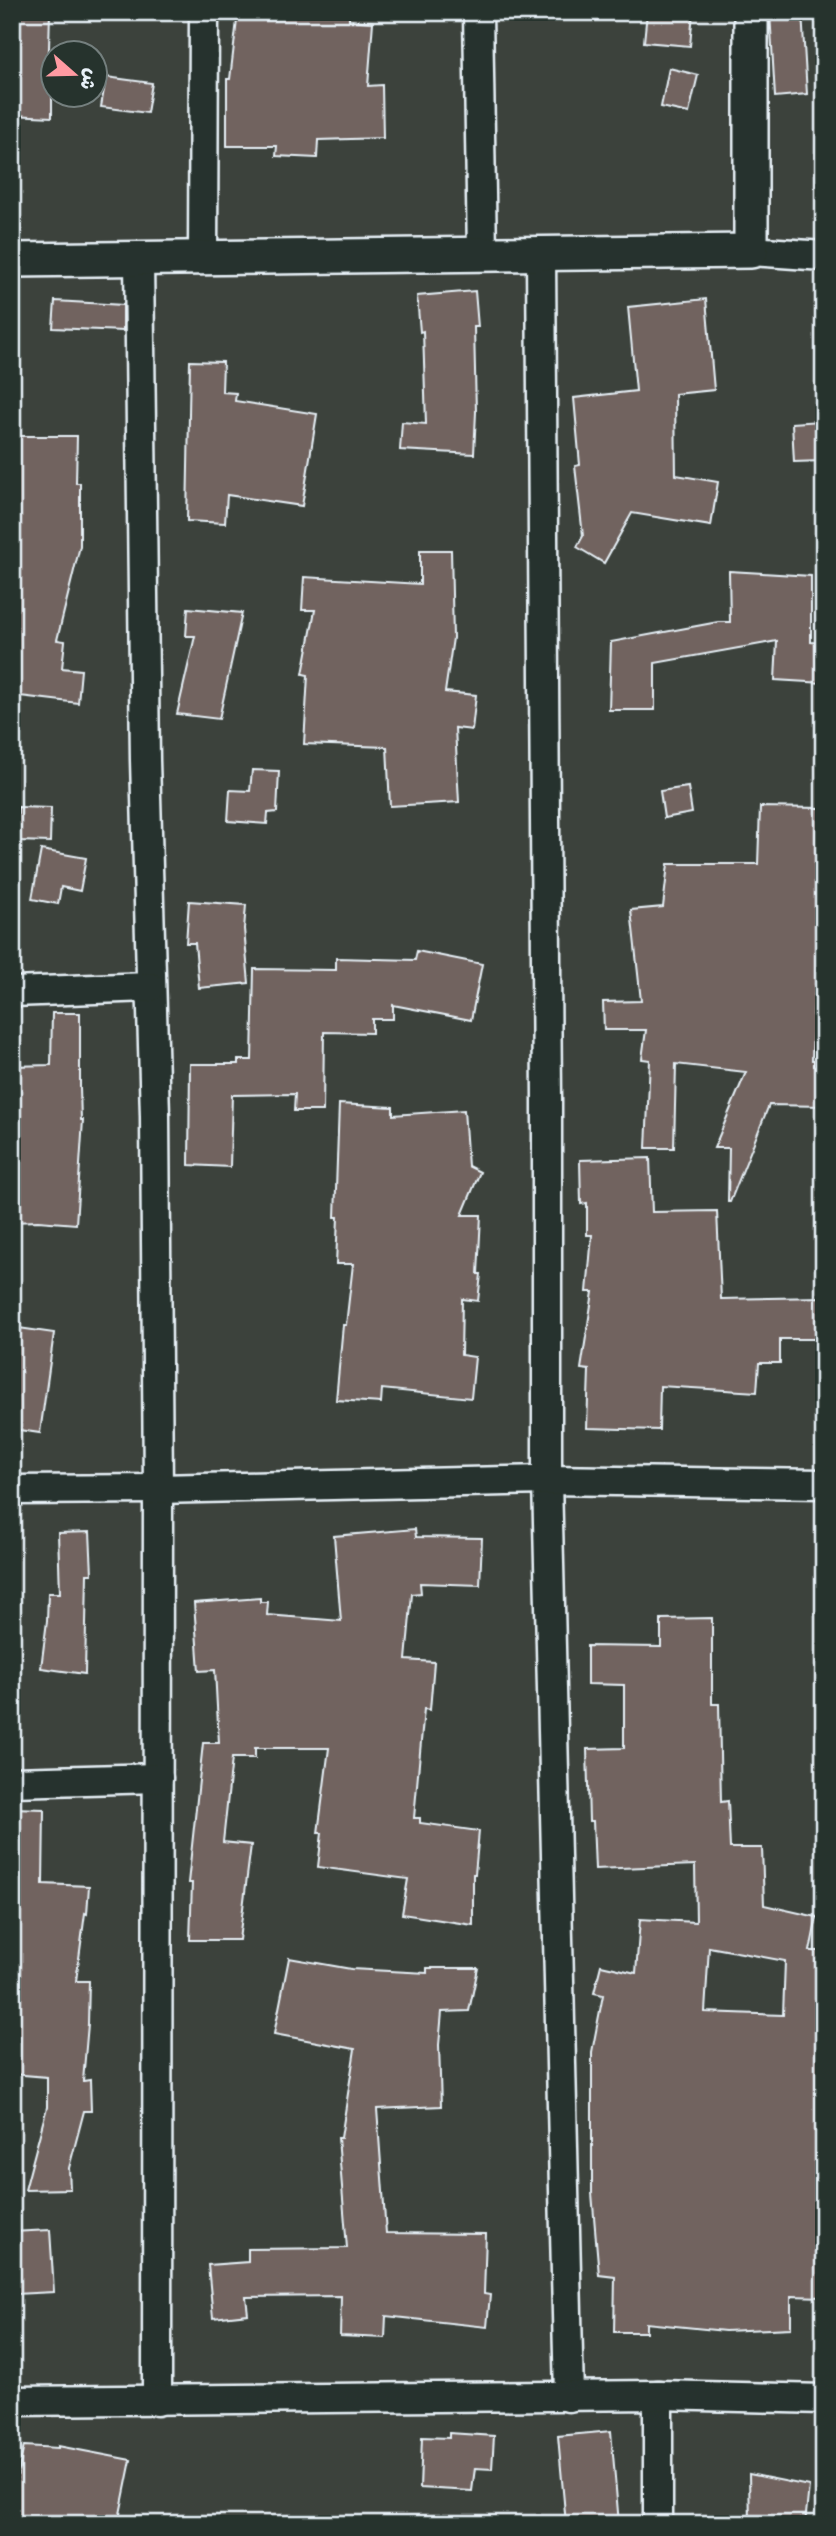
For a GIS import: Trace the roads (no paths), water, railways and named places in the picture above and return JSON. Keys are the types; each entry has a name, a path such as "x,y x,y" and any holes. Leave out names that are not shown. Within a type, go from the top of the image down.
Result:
{"street":[{"path":"203,258 204,12"},
{"path":"478,12 482,254"},
{"path":"751,12 751,251"},
{"path":"12,260 751,251 824,256"},
{"path":"541,254 547,1480 569,2397"},
{"path":"139,260 150,987 155,1116 158,1489 157,2401"},
{"path":"12,992 150,987"},
{"path":"12,1490 547,1480 824,1484"},
{"path":"12,1782 158,1778"},
{"path":"658,2395 658,2524"},
{"path":"12,2401 658,2395 824,2399"}]}
